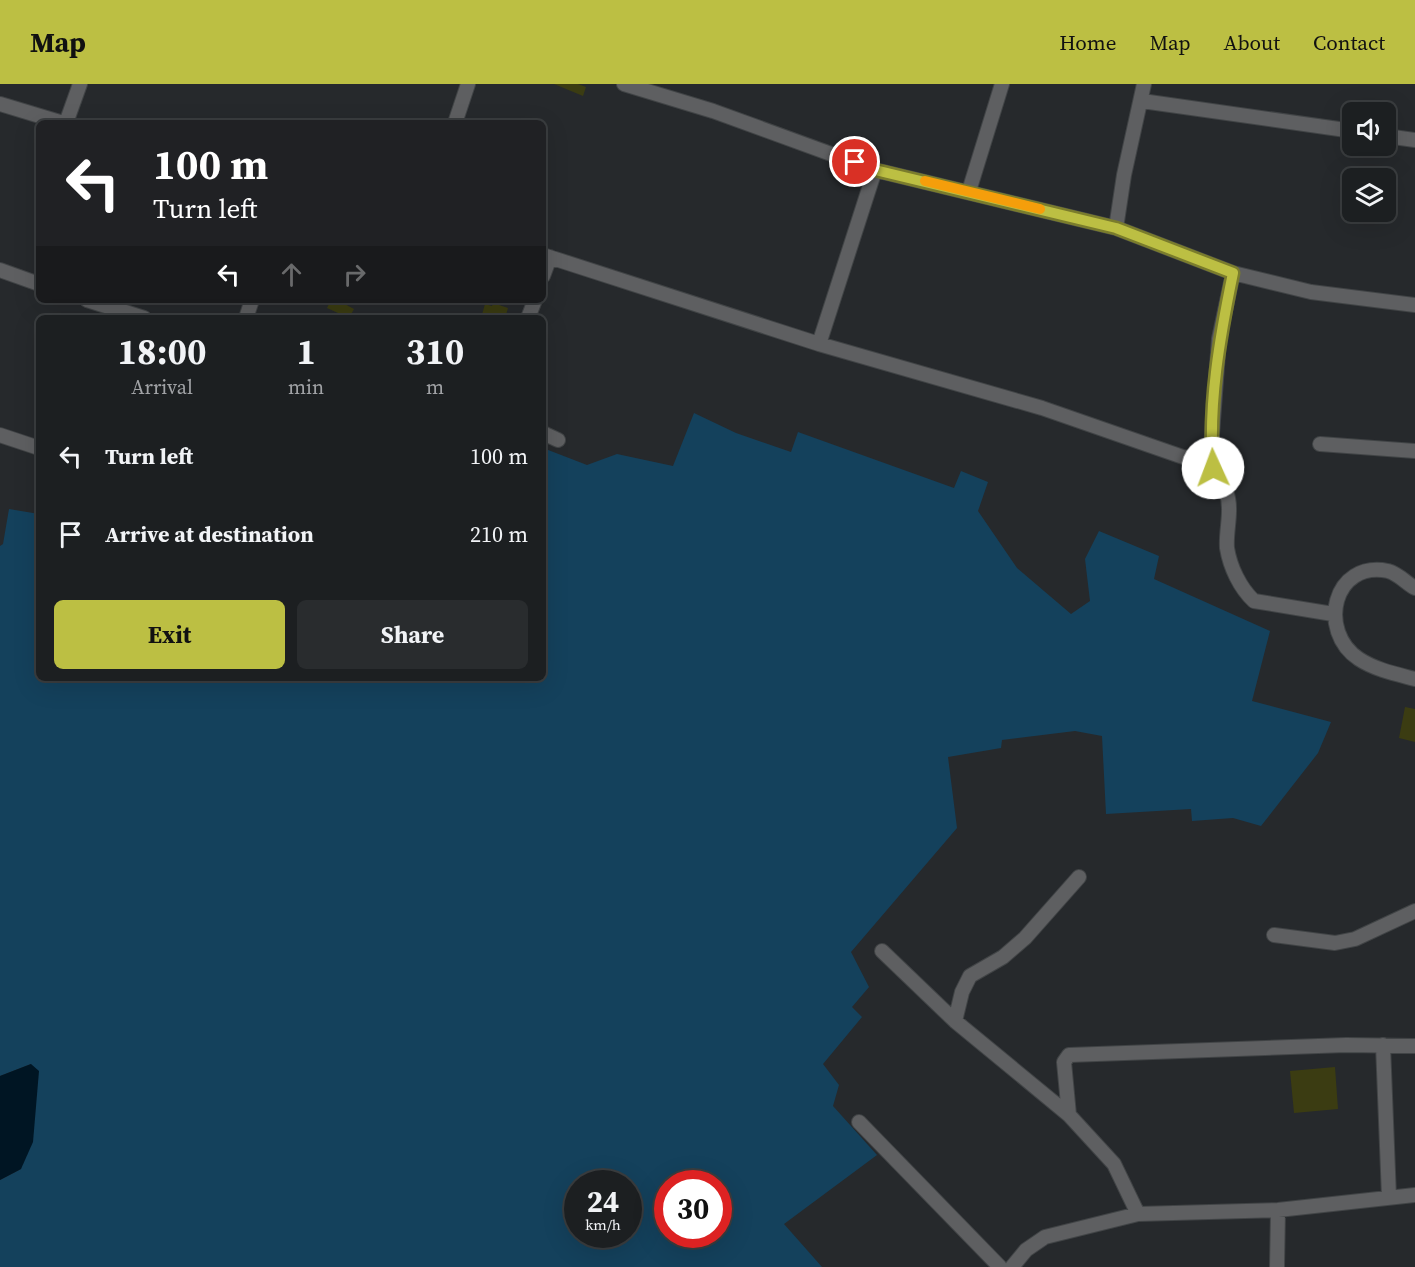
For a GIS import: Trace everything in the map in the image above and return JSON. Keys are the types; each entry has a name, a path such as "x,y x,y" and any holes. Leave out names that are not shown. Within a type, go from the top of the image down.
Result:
{"street":[{"path":"65,120 80,84"},
{"path":"456,120 468,84"},
{"path":"624,84 713,111 875,170 1116,228 1233,273 1311,292 1415,306"},
{"path":"969,191 1002,84"},
{"path":"1116,228 1124,175 1144,84"},
{"path":"1142,101 1342,129"},
{"path":"0,104 54,120"},
{"path":"1396,137 1415,140"},
{"path":"819,344 875,170"},
{"path":"546,256 819,344 1042,408 1183,457 1197,458 1213,468"},
{"path":"0,270 36,283"},
{"path":"1233,273 1220,339 1211,448 1213,468 1230,508 1227,547 1233,568 1245,593 1254,601 1333,614"},
{"path":"96,303 134,315"},
{"path":"546,434 558,440"},
{"path":"0,435 36,447"},
{"path":"1320,444 1415,451"},
{"path":"1197,458 1211,448"},
{"path":"1415,588 1388,572 1373,570 1359,574 1342,587 1333,614 1343,643 1360,660 1393,674 1415,679"},
{"path":"956,1021 962,992 970,975 1003,957 1025,938 1079,877"},
{"path":"1274,935 1335,943 1355,939 1415,911"},
{"path":"882,951 956,1021 1069,1115 1114,1164 1138,1214"},
{"path":"1069,1115 1064,1062 1069,1055 1383,1045 1415,1046"},
{"path":"1383,1045 1389,1197"},
{"path":"859,1122 1000,1267"},
{"path":"1012,1267 1026,1250 1046,1237 1138,1214 1278,1210 1415,1195"},
{"path":"1277,1267 1278,1210"}],"shaded area":[{"path":"694,413 736,433 791,452 798,432 954,488 961,471 988,482 978,511 1017,568 1071,614 1090,601 1085,559 1099,531 1159,556 1154,579 1270,631 1252,701 1331,722 1318,753 1261,826 1233,818 1192,821 1191,809 1106,814 1102,736 1075,731 1002,740 1001,748 948,757 957,828 851,952 869,987 852,1007 862,1017 823,1064 839,1085 833,1106 877,1155 784,1224 822,1267 0,1267 0,1180 21,1169 31,1064 0,1076 0,546 3,544 9,509 36,514 36,681 546,681 546,449 587,465 617,454 673,466"},
{"path":"31,1064 39,1071 33,1142 21,1169 0,1180 0,1076"}],"building":[{"path":"554,84 578,84 586,87 583,96"},
{"path":"330,303 343,303 354,309 351,315 342,315 327,308"},
{"path":"493,303 508,308 506,315 482,315 485,304 492,306"},
{"path":"1405,707 1415,709 1415,742 1399,738"},
{"path":"1335,1067 1338,1109 1294,1113 1290,1071"}],"slow traffic":[{"path":"925,181 1040,209"}],"route":[{"path":"855,162 875,170 1116,228 1233,273 1220,339 1211,448 1213,468"}]}
